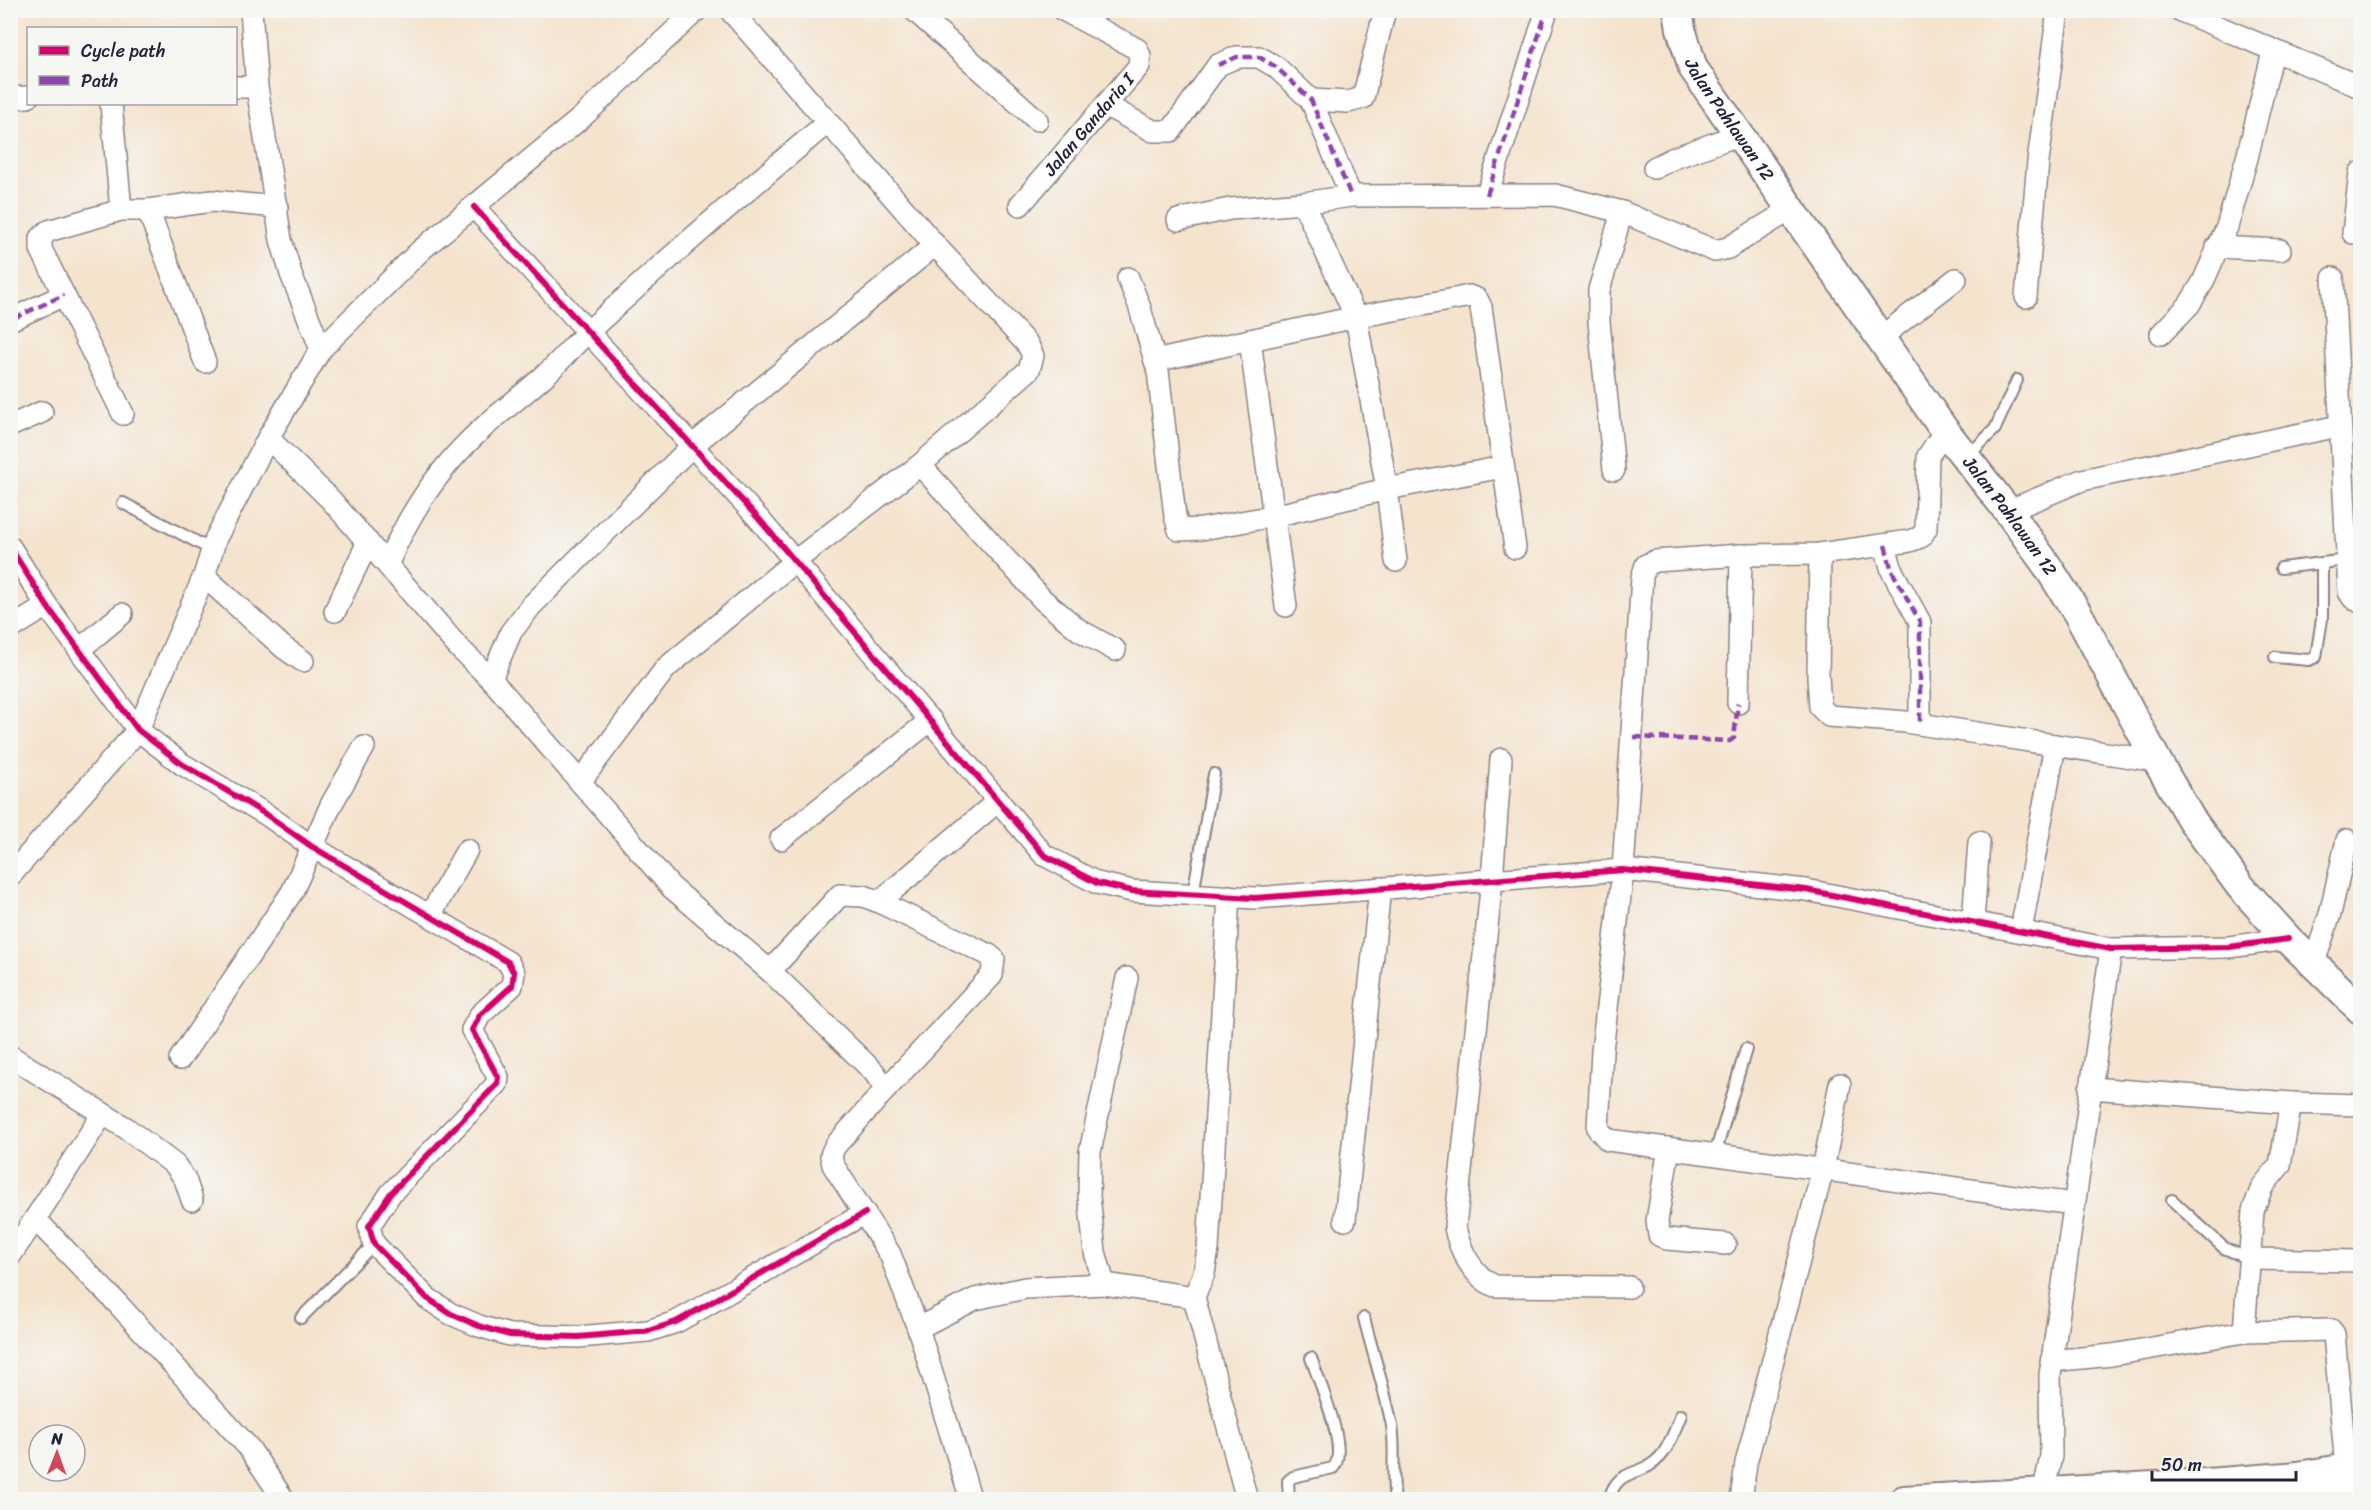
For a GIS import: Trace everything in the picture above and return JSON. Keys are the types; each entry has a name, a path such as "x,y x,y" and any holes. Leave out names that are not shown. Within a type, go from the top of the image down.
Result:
{"main road":[{"name":"Jalan Pahlawan 12","path":"1678,10 1681,29 1694,68 1738,135 1945,431 2008,511 2078,614 2191,819 2240,886 2288,939 2361,1009"},
{"path":"1904,1500 2053,1495 2298,1476 2356,1474"},
{"path":"2268,1500 2356,1474"}],"street":[{"path":"251,10 257,87 281,240 291,274 321,349"},
{"path":"10,876 138,730 204,576 212,550 268,438 321,349 421,250 581,118 697,10"},
{"path":"580,782 666,668 795,561 920,465 1029,370 1034,356 1028,345 935,245 730,10"},
{"path":"914,10 1037,120"},
{"name":"Jalan Gandaria I","path":"1020,205 1139,66 1140,56 1137,49 1064,10"},
{"path":"1311,100 1348,102 1363,98 1385,10"},
{"path":"1486,195 1547,10"},
{"path":"2026,297 2038,162 2058,10"},
{"path":"2179,10 2361,87"},
{"path":"2160,334 2189,305 2203,282 2227,226 2247,158 2273,51"},
{"path":"1107,106 1154,132 1171,131 1218,65 1227,60 1249,55 1269,61 1311,100 1351,196"},
{"path":"237,87 257,87"},
{"path":"10,98 27,97"},
{"path":"111,105 121,210"},
{"path":"388,563 401,531 440,472 483,427 544,376 589,330 733,201 827,123"},
{"path":"1654,168 1674,158 1738,135"},
{"path":"2353,233 2361,173"},
{"path":"1178,220 1230,209 1304,203 1351,196 1555,195 1622,212 1715,251 1728,248 1790,210"},
{"path":"123,414 41,249 43,234 121,210 148,210 212,201 277,207"},
{"path":"1304,203 1356,317 1387,489 1396,561"},
{"path":"474,207 589,330 795,561 1044,855 1070,871 1098,883 1132,891 1255,898 1623,870 1806,890 2111,949 2229,946 2288,939"},
{"path":"148,210 205,362"},
{"path":"1614,470 1599,322 1599,290 1622,212"},
{"path":"491,679 511,632 531,606 692,446 935,245"},
{"path":"2217,247 2280,250"},
{"path":"1128,278 1139,305 1155,361 1175,516 1179,530 1194,531 1274,516 1387,489 1503,467"},
{"path":"2333,278 2349,592 2353,598 2361,602"},
{"path":"1880,338 1956,279"},
{"path":"10,320 64,295"},
{"path":"1155,361 1356,317 1469,296 1477,299 1481,307 1515,548"},
{"path":"1250,340 1286,606"},
{"path":"10,426 42,412"},
{"path":"2008,511 2082,480 2339,426"},
{"path":"1945,431 1928,456 1926,529 1921,537 1910,541 1820,554 1741,555 1655,561 1646,565 1642,577 1623,870 1602,1051 1598,1129 1608,1140 2073,1204"},
{"path":"268,438 331,500 388,563 459,648 491,679 671,887 770,971 874,1072 886,1089"},
{"path":"920,465 1043,600 1078,630 1115,650"},
{"path":"335,611 368,542"},
{"path":"1885,545 1892,571 1920,622 1922,630 1920,724"},
{"path":"10,547 47,606 138,730 182,764 267,815 311,846 431,914 508,962 513,968 512,986 480,1015 472,1030 498,1082 391,1193 369,1226 374,1244 427,1298 451,1314 479,1326 525,1337 578,1337 648,1331 676,1322 865,1213"},
{"path":"1820,554 1818,676 1822,710 1833,717 1920,724 2157,761"},
{"path":"1738,703 1741,555"},
{"path":"204,576 284,648 303,661"},
{"path":"10,628 47,606"},
{"path":"80,649 122,614"},
{"path":"781,839 931,720"},
{"path":"2021,931 2055,745"},
{"path":"180,1059 292,892 311,846 364,747"},
{"path":"1501,759 1492,880 1455,1227 1458,1243 1476,1271 1487,1283 1495,1286 1629,1287"},
{"path":"879,902 999,800"},
{"path":"2314,963 2330,914 2347,840"},
{"path":"1973,921 1979,842"},
{"path":"431,914 467,850"},
{"path":"1345,1220 1380,888"},
{"path":"770,971 840,895 864,896 879,902 994,959 995,967 992,975 835,1146 831,1155 833,1165 890,1254 918,1328 971,1500"},
{"path":"1229,896 1208,1249 1204,1273 1194,1297 1248,1500"},
{"path":"2053,1495 2051,1361 2111,949"},
{"path":"1104,1284 1093,1240 1089,1196 1090,1152 1127,978"},
{"path":"10,1056 126,1128 175,1165 185,1179 192,1200"},
{"path":"1741,1500 1746,1463 1764,1386 1823,1169 1840,1084"},
{"path":"2090,1088 2291,1103 2361,1105"},
{"path":"2244,1332 2255,1199 2280,1165 2291,1103"},
{"path":"10,1256 102,1115"},
{"path":"1668,1148 1657,1221 1659,1235 1667,1239 1725,1244"},
{"path":"35,1219 117,1303 249,1448 284,1500"},
{"path":"2249,1259 2361,1261"},
{"path":"918,1328 975,1299 1025,1288 1104,1284 1194,1297"},
{"path":"2051,1361 2112,1355 2244,1332 2329,1329 2333,1332 2356,1474"}],"lane":[{"path":"1966,458 1995,429 2017,380"},
{"path":"123,503 212,550"},
{"path":"2280,568 2347,560"},
{"path":"2275,657 2309,660 2316,657 2322,619 2322,563"},
{"path":"1193,894 1214,774"},
{"path":"1715,1154 1746,1049"},
{"path":"2172,1200 2224,1248 2249,1259"},
{"path":"301,1318 374,1244"},
{"path":"1364,1318 1392,1426 1395,1457 1392,1471 1395,1500"},
{"path":"1289,1500 1288,1481 1293,1477 1333,1467 1338,1455 1337,1436 1311,1358"},
{"path":"1609,1500 1616,1481 1623,1475 1644,1468 1659,1458 1681,1415"}],"marked path":[{"path":"1487,195 1547,10"},
{"path":"1218,65 1237,57 1259,57 1276,67 1311,100 1351,196"},
{"path":"14,318 64,295"},
{"path":"1885,545 1892,571 1920,622 1920,724"},
{"path":"1633,737 1730,741 1734,738 1738,703"}],"cycle path":[{"path":"474,207 759,519 1044,855 1097,883 1132,891 1255,898 1623,870 1806,890 2111,949 2229,947 2288,939"},
{"path":"10,547 47,606 138,730 182,764 267,815 311,846 508,962 514,973 512,986 480,1015 472,1030 498,1077 497,1084 391,1193 369,1226 374,1244 427,1298 451,1314 509,1335 578,1337 648,1331 676,1322 865,1213"}]}
